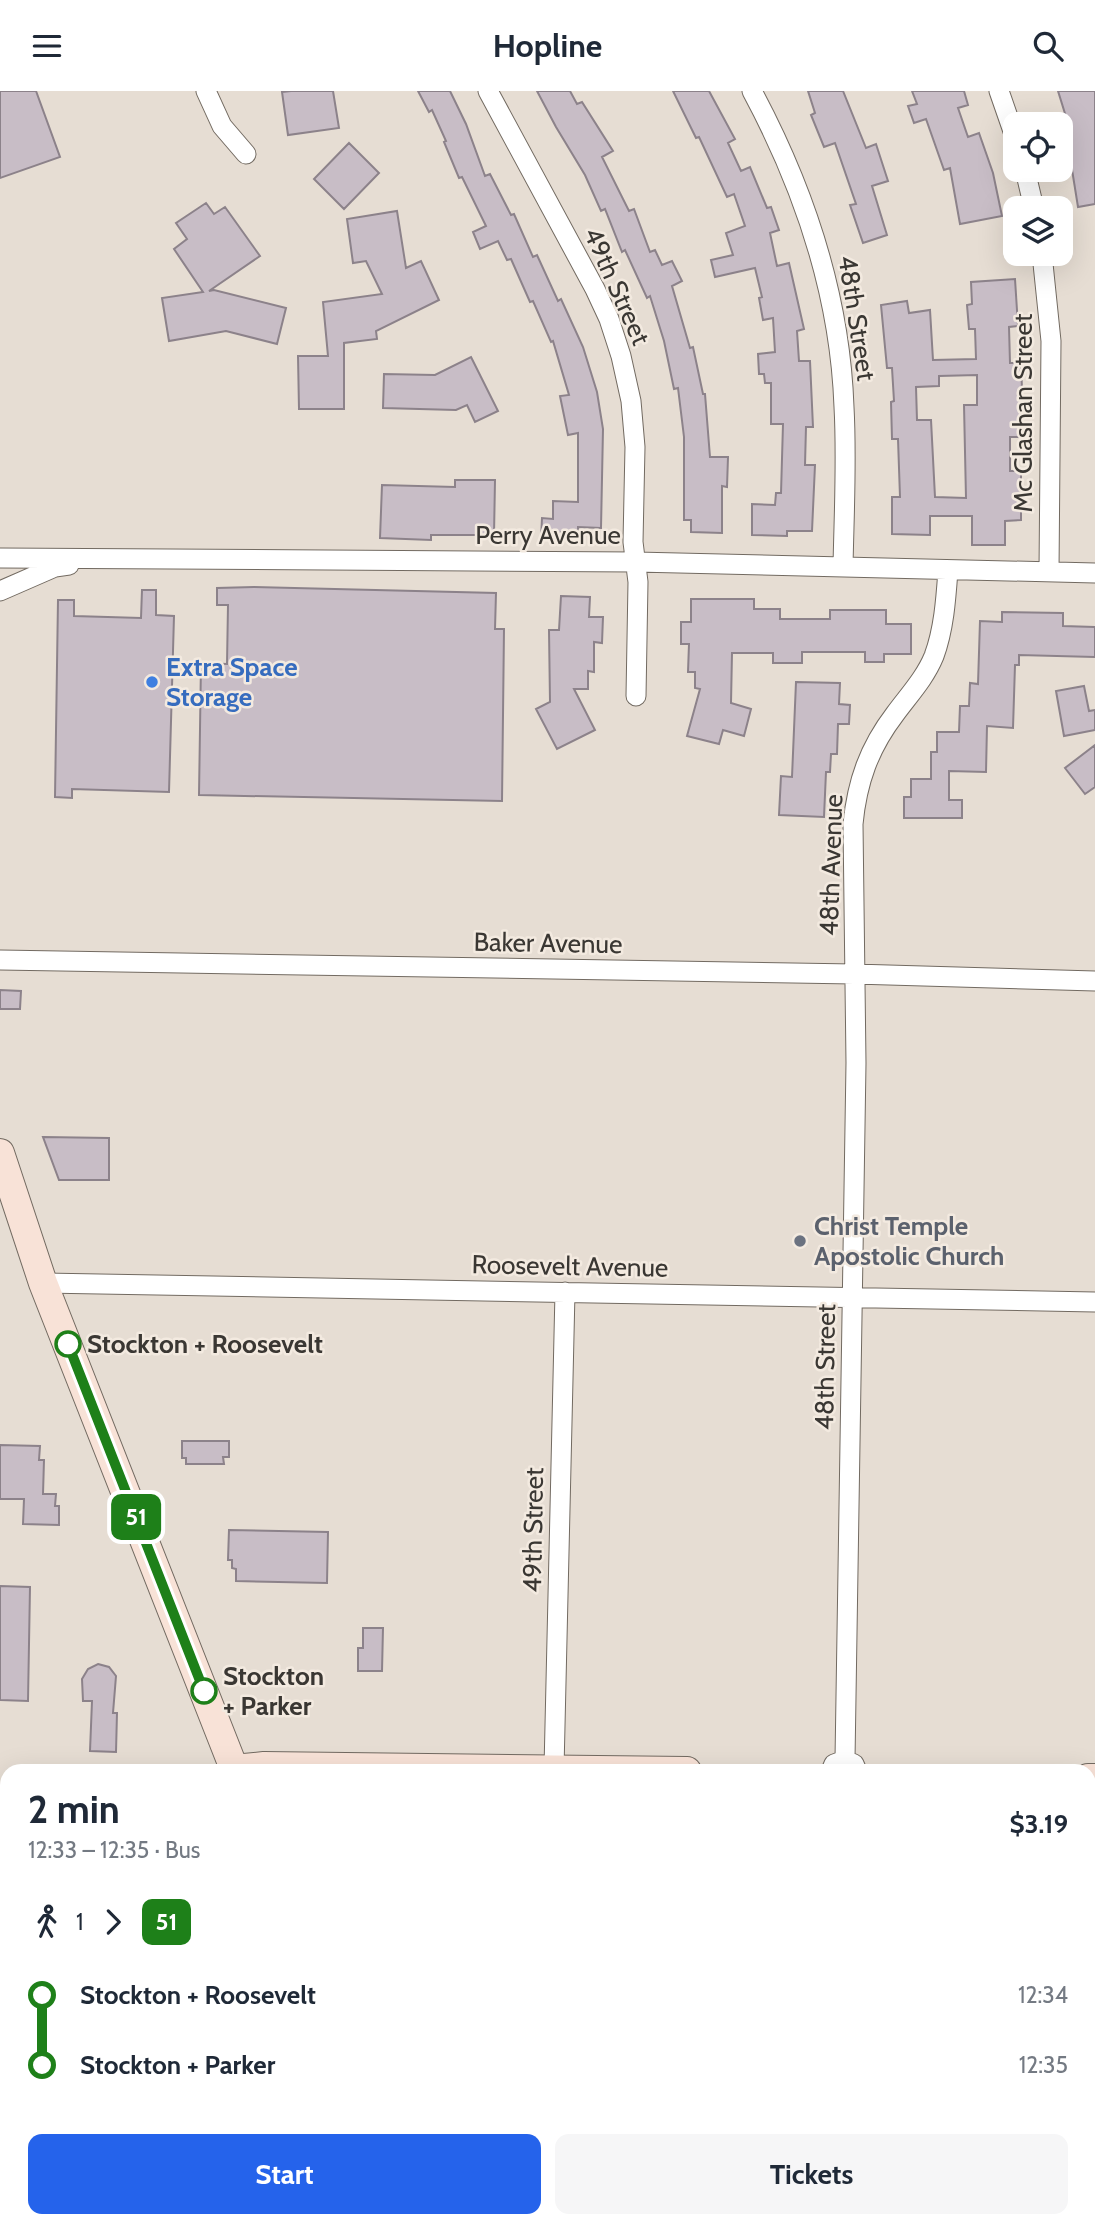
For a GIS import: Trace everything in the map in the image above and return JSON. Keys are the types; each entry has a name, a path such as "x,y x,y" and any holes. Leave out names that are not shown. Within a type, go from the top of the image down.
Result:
{"main road":[{"path":"0,1153 43,1283 232,1764"}],"street":[{"path":"206,91 222,126 246,154"},
{"name":"49th Street","path":"488,91 595,289 609,319 621,356 631,401 635,447 633,542 638,582 636,696"},
{"name":"48th Street","path":"752,91 786,159 808,213 832,303 840,349 845,407 843,567"},
{"path":"999,91 1006,112"},
{"name":"Mc Glashan Street","path":"1043,266 1051,341 1049,572"},
{"name":"Perry Avenue","path":"0,558 636,562 1095,573"},
{"path":"0,591 55,567 104,558"},
{"name":"48th Avenue","path":"854,974 853,824 856,797 863,770 874,745 924,676 934,655 941,629 948,570"},
{"name":"Baker Avenue","path":"0,960 854,974 1095,981"},
{"name":"48th Street","path":"844,1764 856,1063 854,974"},
{"name":"Roosevelt Avenue","path":"43,1283 1095,1302"},
{"name":"49th Street","path":"554,1764 565,1292"}],"building":[{"path":"0,91 36,91 60,157 0,178"},
{"path":"333,91 339,128 288,135 282,92"},
{"path":"418,91 450,91 466,124 485,176 490,174 511,215 514,214 533,257 537,255 583,347 597,392 603,429 601,528 578,527 578,533 561,532 561,539 541,539 542,518 553,519 553,501 578,502 578,433 568,435 560,396 569,395 553,341 551,342 533,301 530,302 511,259 507,260 498,241 480,249 473,232 486,226 462,177 459,178 432,110 429,112"},
{"path":"537,91 570,91 577,104 582,102 613,151 602,157 629,211 634,209 650,252 655,250 662,265 672,261 682,281 672,286 690,348 693,347 705,394 710,457 728,457 727,487 722,486 722,533 691,532 691,520 684,520 684,437 678,388 674,389 664,341 650,296 647,298 625,250 622,252 605,209 601,211 585,175"},
{"path":"673,91 709,91 735,139 728,143 741,171 750,167 767,208 771,207 779,230 770,233 777,266 789,263 804,329 797,331 799,361 810,361 813,427 806,427 805,465 815,465 812,531 787,531 787,536 752,535 752,504 775,505 776,493 781,493 783,424 771,424 771,383 765,383 764,374 759,374 758,354 775,352 773,318 763,320 759,298 762,297 755,268 715,277 711,260 733,255 726,233 745,226 734,194 727,197 699,137 696,138"},
{"path":"808,91 843,91 866,148 876,144 888,181 872,186 887,235 863,243 850,205 856,204 835,143 824,147 811,115 815,113"},
{"path":"912,91 964,91 968,105 958,108 968,137 979,133 993,173 1002,216 960,224 950,168 944,170 926,119 914,123 908,106 917,104"},
{"path":"1058,91 1095,91 1095,204 1078,207 1073,176 1073,112 1064,112"},
{"path":"349,143 379,173 344,209 314,179"},
{"path":"206,203 214,214 225,207 260,256 209,291 286,308 277,344 226,331 169,341 162,298 203,292 174,249 187,239 176,223"},
{"path":"397,211 406,268 421,261 439,300 376,331 377,339 344,343 344,409 299,409 298,356 328,356 323,302 382,294 366,261 353,263 347,219"},
{"path":"1015,279 1018,326 1009,327 1010,363 1021,363 1022,389 1020,437 1010,437 1010,471 1021,471 1021,520 1005,521 1005,545 972,545 972,516 930,516 930,535 892,534 892,497 900,497 898,439 892,439 892,368 887,368 881,305 907,301 909,313 930,310 933,360 976,359 975,329 969,329 967,305 972,304 971,282","holes":["977,375 977,405 964,405 966,498 935,497 931,420 917,420 916,387 939,386 939,376"]},
{"path":"471,357 498,411 475,422 467,405 456,410 383,408 384,374 435,375"},
{"path":"455,480 495,480 494,535 431,535 431,540 380,538 382,485 455,487"},
{"path":"217,588 496,593 495,629 504,629 502,801 199,795 201,663 227,664 228,605 217,605"},
{"path":"142,590 156,590 156,615 174,616 169,792 72,789 72,798 55,797 58,600 74,600 74,616 141,618"},
{"path":"561,596 590,597 589,617 603,617 602,643 594,642 594,672 588,671 588,689 574,689 595,730 557,749 536,709 550,702 549,630 559,630"},
{"path":"691,599 754,599 754,609 780,609 780,619 830,619 830,610 886,610 886,624 911,624 911,654 884,654 884,662 865,662 865,652 802,652 802,663 773,663 773,653 732,653 731,703 751,709 744,736 723,730 719,744 687,736 700,689 695,688 695,672 688,672 689,644 681,644 681,622 691,622"},
{"path":"1002,612 1063,613 1063,626 1095,627 1095,657 1019,655 1019,665 1015,665 1013,728 987,726 986,772 949,771 949,800 962,800 962,818 904,818 904,797 911,797 911,779 931,779 931,752 937,752 937,732 959,732 960,706 969,706 970,683 978,684 980,621 1002,622"},
{"path":"796,682 840,683 839,704 850,705 849,724 838,724 837,754 831,754 830,772 826,772 824,817 779,815 781,776 792,777"},
{"path":"1084,686 1089,711 1095,710 1095,730 1064,736 1056,691"},
{"path":"1095,745 1095,787 1085,794 1065,768"},
{"path":"0,990 21,991 20,1009 0,1009"},
{"path":"43,1137 109,1138 109,1180 59,1180"},
{"path":"182,1441 229,1441 229,1457 223,1457 224,1464 186,1464 186,1458 182,1458"},
{"path":"0,1445 40,1446 39,1460 44,1460 43,1494 56,1494 55,1506 59,1506 59,1525 23,1524 24,1499 0,1499"},
{"path":"229,1530 328,1532 327,1583 236,1581 236,1569 232,1568 232,1560 228,1560"},
{"path":"0,1586 30,1587 28,1701 0,1700"},
{"path":"363,1628 383,1628 382,1671 358,1671 358,1648 363,1648"},
{"path":"98,1664 109,1667 116,1676 113,1713 117,1713 116,1752 90,1751 92,1701 83,1701 82,1679 88,1669"}],"bus line":[{"name":"51","path":"68,1344 204,1691"}],"place":[{"name":"Extra Space Storage","path":"152,682"},
{"name":"Christ Temple Apostolic Church","path":"800,1241"},
{"name":"Stockton + Roosevelt","path":"68,1344"},
{"name":"Stockton + Parker","path":"204,1691"}]}
